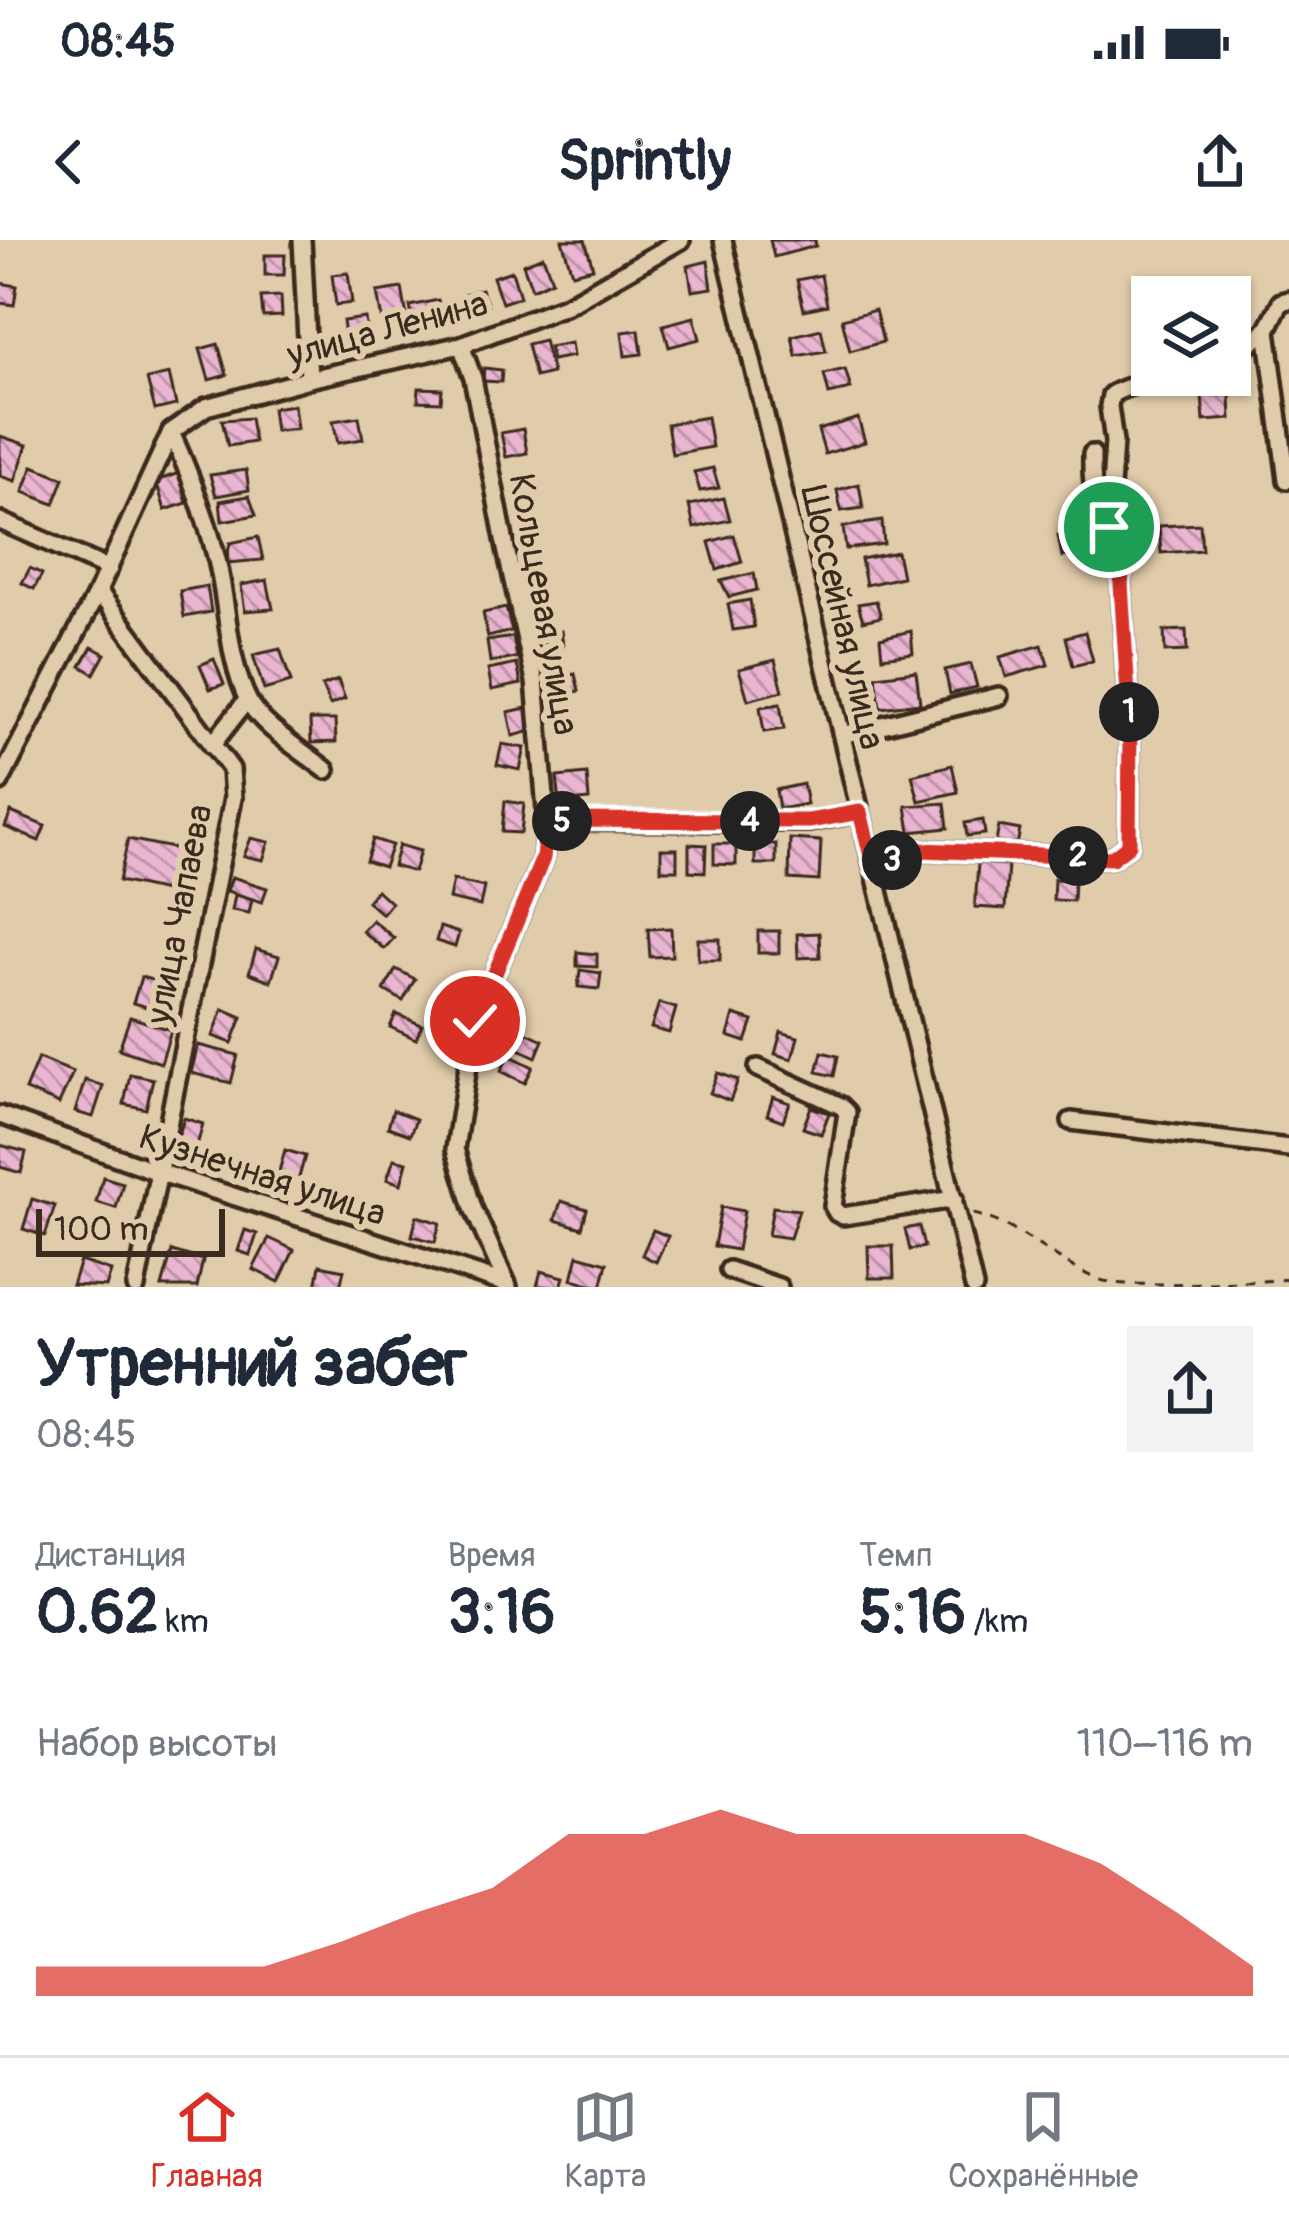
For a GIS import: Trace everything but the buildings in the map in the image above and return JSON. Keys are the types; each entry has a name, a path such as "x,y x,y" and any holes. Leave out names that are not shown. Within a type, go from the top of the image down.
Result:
{"street":[{"path":"302,240 309,380"},
{"name":"улица Ленина","path":"171,432 206,407 461,345 567,304 681,240"},
{"name":"Шоссейная улица","path":"723,240 974,1287"},
{"path":"1251,343 1268,330 1281,302 1289,300"},
{"path":"1268,330 1287,480"},
{"name":"Кольцевая улица","path":"461,345 473,377 535,680 547,820 543,858 475,1021 454,1148 473,1208 507,1286"},
{"path":"1109,527 1114,442 1109,406 1111,394 1131,386"},
{"path":"0,782 109,569 171,432"},
{"path":"171,432 217,557 233,650 248,700 278,732 326,770"},
{"path":"874,868 922,850 1112,858 1129,845 1124,563 1094,490 1092,454"},
{"path":"0,521 109,569"},
{"name":"улица Чапаева","path":"98,591 231,769 233,798 136,1287"},
{"path":"842,735 999,696"},
{"path":"212,745 248,700"},
{"path":"547,820 809,821 860,812"},
{"path":"758,1068 847,1112 833,1206 837,1213 955,1205"},
{"name":"Кузнечная улица","path":"0,1115 507,1286"},
{"path":"1072,1121 1289,1148"},
{"path":"729,1270 779,1287"}],"path":[{"path":"955,1205 988,1217 1102,1281 1289,1279"}],"route":[{"path":"475,1021 543,858 547,820 809,821 860,812 874,868 922,850 1112,858 1129,845 1124,563 1109,527"}]}
